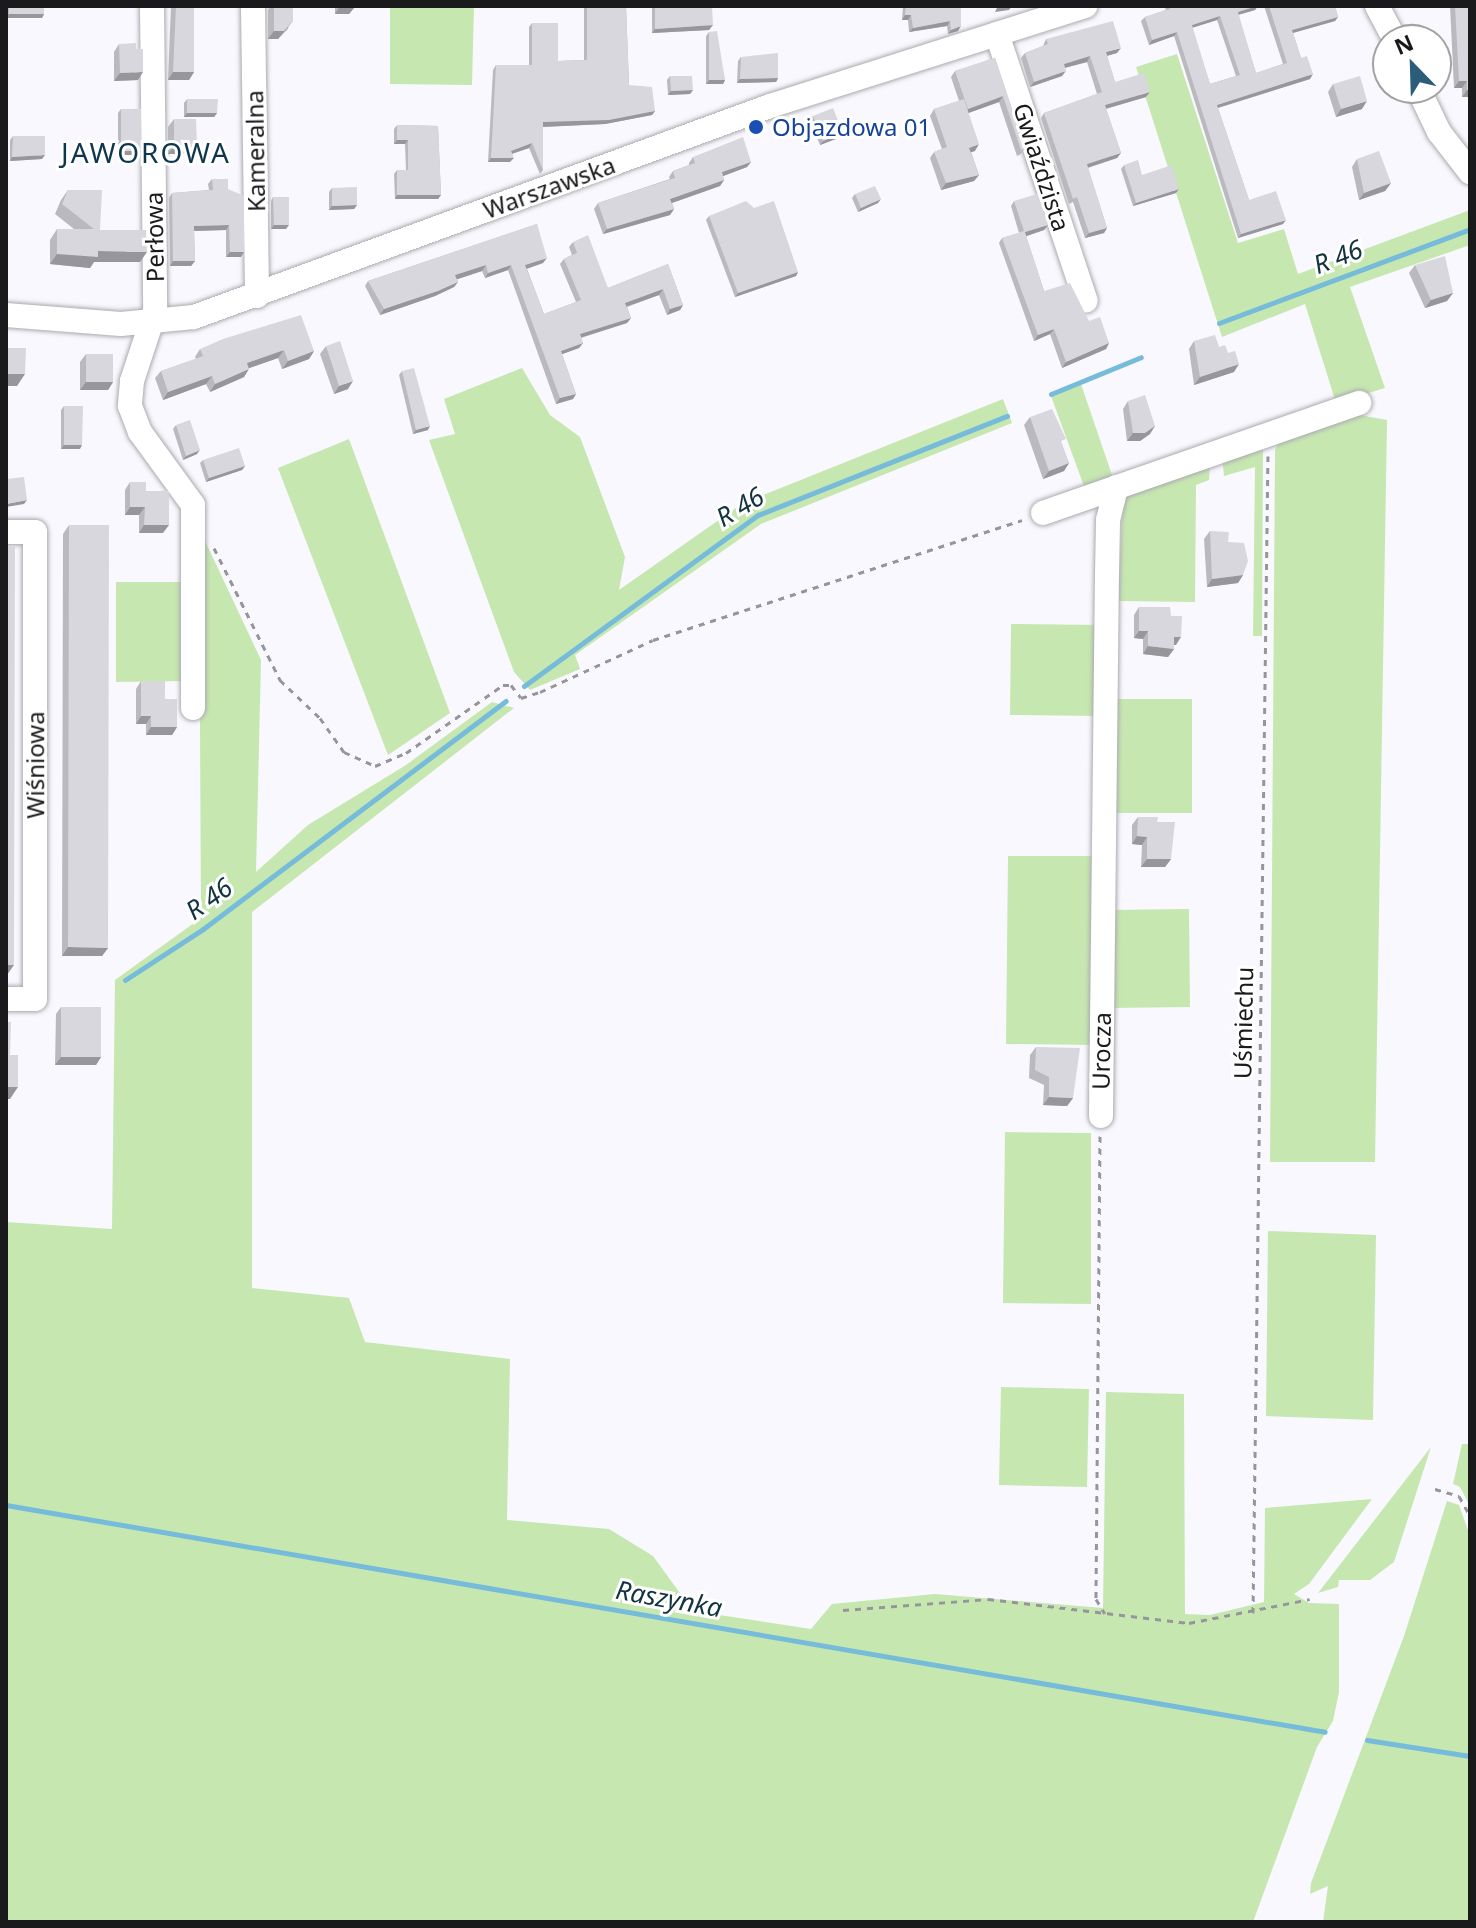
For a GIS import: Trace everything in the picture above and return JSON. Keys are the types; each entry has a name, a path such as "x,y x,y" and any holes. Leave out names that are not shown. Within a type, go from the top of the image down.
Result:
{"street":[{"name":"Perłowa","path":"152,6 153,325"},
{"name":"Kameralna","path":"253,6 257,296"},
{"name":"Warszawska","path":"6,315 153,325 257,296 770,106 1086,6"},
{"path":"1377,6 1387,24"},
{"name":"Gwiaździsta","path":"997,34 1086,301"},
{"path":"1426,104 1439,132 1470,172"},
{"path":"153,325 132,381 130,406 140,432 193,505 193,708"},
{"path":"1043,513 1359,403"},
{"name":"Urocza","path":"1101,1116 1108,520 1116,487"},
{"name":"Wiśniowa","path":"6,532 35,532 35,999 6,999"}],"path":[{"name":"Uśmiechu","path":"1253,1613 1269,432"},
{"path":"211,541 280,680 320,718 344,752 375,766 406,753 503,685 511,685 521,698 540,692 653,640 1043,513"},
{"name":"Urocza","path":"1101,1116 1096,1599 1105,1614"},
{"path":"1435,1489 1459,1496 1470,1516"},
{"path":"843,1610 988,1599 1189,1623 1253,1613 1310,1599"}],"green space":[{"path":"390,6 474,6 472,85 390,84"},
{"path":"1177,54 1238,243 1284,229 1298,274 1470,210 1470,245 1350,287 1385,388 1336,403 1305,304 1222,337 1136,67"},
{"path":"522,368 550,415 580,437 625,557 619,590 743,503 1003,399 1012,423 761,524 575,655 580,669 530,690 514,672 429,440 455,434 444,399"},
{"path":"1081,384 1113,478 1085,489 1051,396"},
{"path":"1348,413 1387,420 1375,1162 1270,1162 1275,450 1283,434"},
{"path":"349,439 450,713 388,755 278,468"},
{"path":"1263,444 1262,636 1253,636 1255,467 1224,476 1222,456"},
{"path":"1210,465 1209,480 1196,485 1195,602 1118,601 1123,496"},
{"path":"199,528 261,660 256,872 308,825 406,765 492,702 514,708 252,912 252,1288 349,1298 365,1342 510,1359 507,1520 609,1529 653,1556 693,1611 811,1629 832,1604 935,1594 1103,1608 1106,1392 1184,1394 1185,1614 1210,1615 1264,1602 1265,1508 1372,1499 1309,1584 1294,1594 1309,1603 1339,1604 1339,1692 1333,1721 1317,1747 1253,1922 6,1922 6,1222 112,1229 115,980 201,918"},
{"path":"116,582 185,582 185,681 116,682"},
{"path":"1011,624 1101,625 1100,716 1010,715"},
{"path":"1117,699 1192,699 1192,813 1116,813"},
{"path":"1008,856 1098,856 1096,1045 1006,1044"},
{"path":"1189,909 1190,1007 1111,1008 1109,910"},
{"path":"1005,1132 1091,1133 1091,1304 1003,1303"},
{"path":"1268,1231 1376,1235 1373,1420 1266,1416"},
{"path":"1001,1387 1089,1389 1087,1487 999,1485"},
{"path":"1462,1444 1470,1444 1470,1506 1460,1487 1453,1484"},
{"path":"1431,1447 1394,1562 1370,1580 1339,1580 1338,1587 1318,1593"},
{"path":"1447,1501 1459,1505 1470,1536 1470,1922 1323,1922 1328,1886 1310,1894 1311,1883 1404,1636"}],"building":[{"path":"9,6 44,6 44,14 9,14"},
{"path":"176,6 194,6 194,72 173,72"},
{"path":"274,6 293,6 293,21 284,31 274,31"},
{"path":"587,6 626,6 629,85 652,87 655,111 609,120 543,122 543,170 532,143 511,151 514,158 491,158 496,65 532,65 532,23 558,23 558,61 587,60"},
{"path":"655,6 712,6 713,25 655,29"},
{"path":"906,6 961,6 961,26 951,30 950,21 913,28 911,15 905,15"},
{"path":"1169,6 1256,6 1238,12 1256,73 1287,63 1269,6 1335,6 1338,17 1292,30 1301,58 1307,56 1313,74 1217,105 1249,200 1276,191 1286,220 1241,234 1177,32 1152,40 1145,17 1170,9","holes":["1220,16 1240,75 1210,84 1192,25"]},
{"path":"1455,6 1470,6 1470,90 1467,90 1467,81 1459,81"},
{"path":"1113,21 1121,48 1106,52 1115,82 1144,73 1150,92 1105,105 1121,153 1087,164 1107,228 1089,233 1077,197 1073,199 1044,113 1102,92 1090,56 1064,64 1066,71 1034,82 1025,53 1048,44 1046,39"},
{"path":"717,31 725,80 709,80 709,32"},
{"path":"136,43 136,49 143,49 143,72 120,73 119,44"},
{"path":"778,53 778,78 740,79 741,57"},
{"path":"995,58 1025,148 1021,150 1003,96 968,109 955,71"},
{"path":"670,76 692,76 693,90 671,91"},
{"path":"1360,76 1367,101 1341,109 1333,84"},
{"path":"187,99 218,99 217,113 187,113"},
{"path":"964,99 979,144 969,148 979,175 946,183 934,152 947,147 934,109"},
{"path":"833,108 843,133 823,141 813,116"},
{"path":"121,109 141,109 141,151 121,151"},
{"path":"174,119 196,119 197,146 174,146"},
{"path":"397,125 438,126 441,195 397,195 397,170 408,170 408,140 397,140"},
{"path":"13,136 45,136 45,155 12,157"},
{"path":"743,137 751,162 722,172 724,180 670,199 674,209 607,229 598,203 675,178 673,171 695,163 693,157"},
{"path":"1379,151 1391,183 1364,193 1357,159"},
{"path":"1138,160 1142,175 1172,165 1179,189 1136,203 1124,165"},
{"path":"212,179 228,179 228,189 244,196 244,252 230,252 229,225 194,226 195,261 173,261 172,193 213,190"},
{"path":"875,186 881,199 861,208 855,194"},
{"path":"357,187 357,205 332,206 332,188"},
{"path":"68,190 102,190 100,230 146,230 147,252 98,251 98,257 57,254 57,229 94,229 62,204"},
{"path":"1040,193 1048,225 1025,232 1044,291 1070,283 1089,321 1100,317 1109,343 1066,362 1054,329 1038,335 1002,238 1024,231 1014,201"},
{"path":"273,197 289,197 289,225 274,225"},
{"path":"746,201 754,208 774,201 798,272 738,293 709,216"},
{"path":"537,224 547,258 525,265 544,314 581,300 564,259 577,253 573,242 588,235 608,288 668,264 683,305 670,309 663,289 625,303 631,318 580,334 583,343 561,351 576,394 560,398 511,265 488,273 486,265 455,275 458,282 384,309 368,281"},
{"path":"1445,256 1453,293 1431,300 1415,265"},
{"path":"301,315 314,351 288,361 284,350 247,363 249,369 215,384 212,376 168,392 161,371 203,356 200,349 223,339"},
{"path":"1215,335 1219,347 1225,345 1228,353 1235,351 1239,364 1200,377 1194,341"},
{"path":"340,341 353,381 339,386 326,346"},
{"path":"6,348 26,348 25,374 6,374"},
{"path":"86,354 113,354 113,382 86,382"},
{"path":"414,368 430,426 416,430 402,371"},
{"path":"1145,395 1155,426 1145,433 1133,433 1128,401"},
{"path":"64,406 83,406 82,445 64,445"},
{"path":"1052,409 1066,439 1061,441 1069,463 1049,471 1030,417"},
{"path":"190,420 200,450 186,456 176,425"},
{"path":"239,448 245,466 209,478 203,460"},
{"path":"24,477 27,500 6,504 6,479"},
{"path":"130,482 146,482 146,491 169,491 169,525 144,525 145,507 130,507"},
{"path":"69,525 109,525 108,948 68,947"},
{"path":"1210,531 1229,532 1228,542 1244,543 1248,561 1243,575 1212,579"},
{"path":"6,547 15,547 14,965 6,965"},
{"path":"1139,607 1170,607 1171,616 1182,616 1181,637 1174,637 1174,649 1148,646 1148,631 1139,631"},
{"path":"141,681 165,681 165,699 177,699 177,727 151,727 151,716 141,716"},
{"path":"1138,817 1158,817 1157,822 1175,822 1171,859 1147,859 1147,837 1137,836"},
{"path":"61,1007 101,1007 101,1057 61,1057"},
{"path":"6,1022 11,1022 10,1055 18,1055 18,1087 6,1087"},
{"path":"1036,1047 1080,1048 1073,1098 1049,1097 1049,1077 1035,1070"}],"waterway":[{"name":"R 46","path":"1219,323 1470,229"},
{"name":"R 46","path":"1051,394 1141,357"},
{"name":"R 46","path":"524,686 758,515 1007,416"},
{"name":"R 46","path":"125,980 203,929 506,701"},
{"name":"Raszynka","path":"6,1505 1325,1732"},
{"name":"Raszynka","path":"1367,1740 1470,1756"}],"place":[{"name":"Objazdowa 01","path":"756,127"}],"district":[{"name":"JAWOROWA","path":"146,152"}]}
